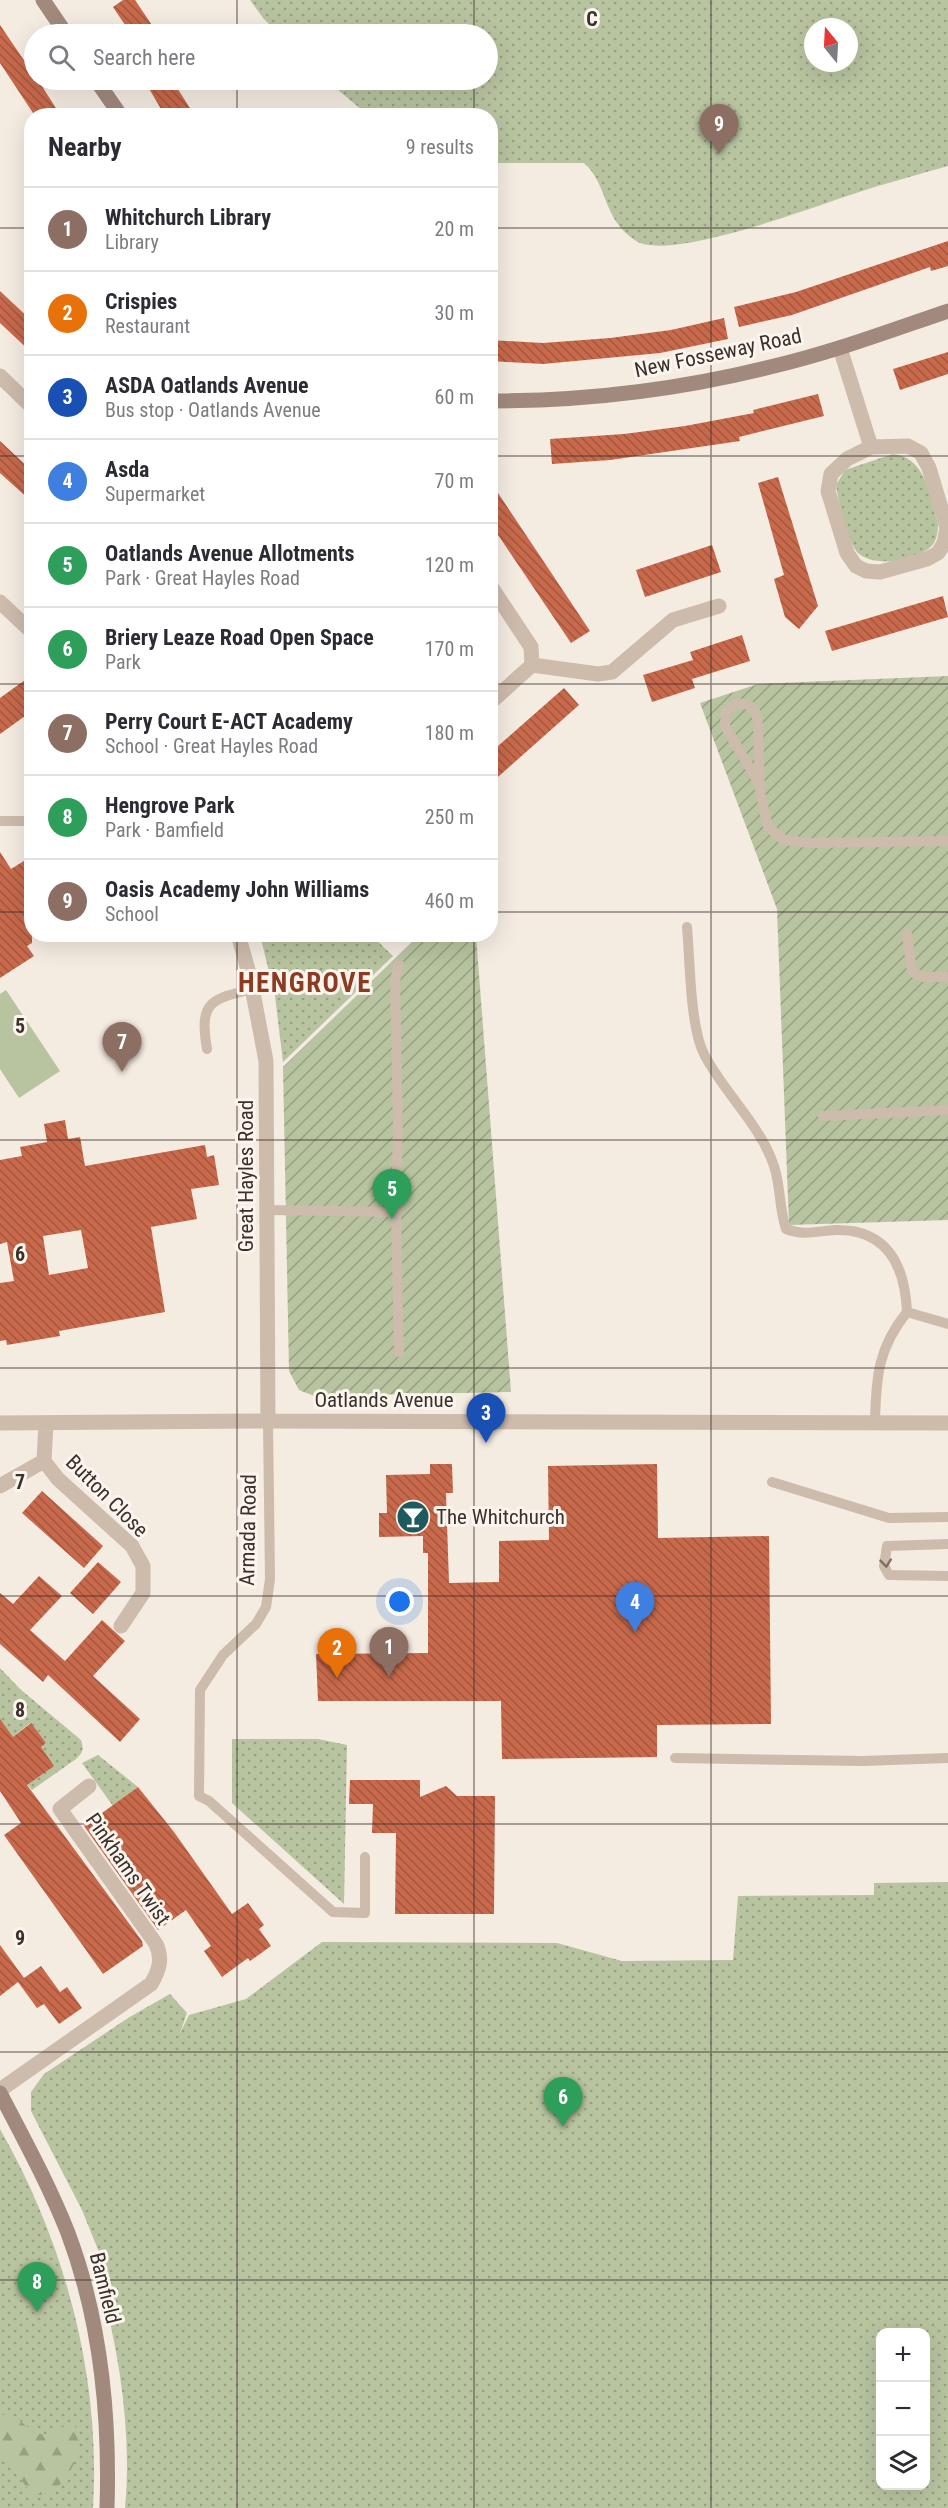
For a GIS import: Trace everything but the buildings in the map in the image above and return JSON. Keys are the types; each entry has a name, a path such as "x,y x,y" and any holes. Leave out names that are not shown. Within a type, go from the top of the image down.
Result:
{"street":[{"path":"43,0 59,24"},
{"path":"103,90 115,108"},
{"name":"New Fosseway Road","path":"498,401 655,391 760,370 840,348 948,311"},
{"path":"840,348 871,447"},
{"path":"0,376 24,399"},
{"path":"908,446 921,453 929,468 947,528 938,553 927,559 880,572 866,571 856,566 847,553 828,491 831,474 847,459 871,447 908,446"},
{"path":"498,597 531,647 532,665"},
{"path":"0,602 24,624"},
{"path":"498,696 532,665 598,674 612,672 673,620 719,606"},
{"name":"Great Hayles Road","path":"240,942 253,988 266,1061 268,1420"},
{"name":"Oatlands Avenue","path":"0,1423 268,1420 948,1423"},
{"name":"Button Close","path":"46,1423 44,1461 58,1479 132,1546 143,1566 142,1593 120,1626"},
{"name":"Button Close","path":"0,1486 44,1461"},
{"name":"Pinkhams Twist","path":"0,2092 151,1984 160,1969 159,1950 156,1944 60,1809 89,1786"},
{"name":"Bamfield","path":"0,2092 43,2176 68,2233 85,2286 105,2397 109,2451 107,2508"}],"lane":[{"path":"760,785 725,726 726,712 736,703 748,705 756,712 760,785 768,827 784,840 809,843 948,841"},
{"path":"0,821 24,821"},
{"path":"687,927 696,1020 703,1053 751,1122 774,1165 782,1198 781,1217 786,1229 800,1235 853,1230 871,1235 890,1250 906,1292 907,1312 894,1328 882,1353 876,1386 875,1422"},
{"path":"907,934 912,972 923,977 948,977"},
{"path":"399,964 395,981 399,1352"},
{"path":"207,1049 203,1019 210,1004 225,995 253,988"},
{"path":"823,1116 948,1110"},
{"path":"267,1210 396,1212"},
{"path":"907,1312 948,1324"},
{"name":"Armada Road","path":"268,1420 270,1579 266,1607 256,1624 223,1655 200,1690 199,1796 209,1801 333,1912 365,1914 365,1857"},
{"path":"772,1482 889,1518 948,1517"},
{"path":"948,1544 887,1546 884,1566 889,1575 948,1576"},
{"path":"675,1758 863,1761 948,1758"}],"green space":[{"path":"250,0 948,0 948,166 867,189 743,230 679,244 653,246 636,241 625,232 611,212 598,181 584,163 498,163 498,108 360,108 338,90 498,90 498,24 269,24"},
{"path":"893,454 913,463 925,480 938,524 937,534 934,543 919,554 897,561 874,560 864,557 854,547 844,520 836,485 845,470"},
{"path":"948,676 948,1220 789,1225 777,909 700,703 758,684"},
{"path":"262,942 378,942 393,956 283,1062 275,996"},
{"path":"412,942 477,942 511,1392 314,1396 299,1390 289,1371 283,1067"},
{"path":"6,990 60,1071 19,1098 0,1069 0,994"},
{"path":"0,1668 20,1689 82,1743 82,1751 78,1757 32,1790 26,1783 53,1766 41,1747 46,1743 30,1723 13,1737 0,1730"},
{"path":"232,1739 318,1739 347,1745 344,1904 232,1803"},
{"path":"98,1755 138,1787 113,1806 82,1763"},
{"path":"948,1882 948,2508 125,2508 127,2444 121,2380 109,2317 93,2255 99,2252 82,2210 31,2111 31,2092 44,2074 128,2018 170,1994 187,2013 180,2033 189,2015 246,1999 322,1942 557,1943 622,1961 733,1960 738,1896 874,1895 874,1883"},
{"path":"0,2129 43,2218 74,2312 91,2409 94,2458 93,2508 0,2508"},
{"path":"0,2414 18,2419 33,2432 44,2435 73,2423 79,2436 77,2455 67,2476 51,2491 42,2495 32,2494 0,2452"}],"place":[{"name":"Oasis Academy John Williams","path":"719,154"},
{"name":"Perry Court E-ACT Academy","path":"122,1072"},
{"name":"Oatlands Avenue Allotments","path":"392,1219"},
{"name":"ASDA Oatlands Avenue","path":"486,1443"},
{"name":"The Whitchurch","path":"413,1517"},
{"name":"Asda","path":"635,1632"},
{"name":"Whitchurch Library","path":"389,1677"},
{"name":"Crispies","path":"337,1678"},
{"name":"Briery Leaze Road Open Space","path":"563,2127"},
{"name":"Hengrove Park","path":"37,2312"}],"district":[{"name":"HENGROVE","path":"305,983"}]}
